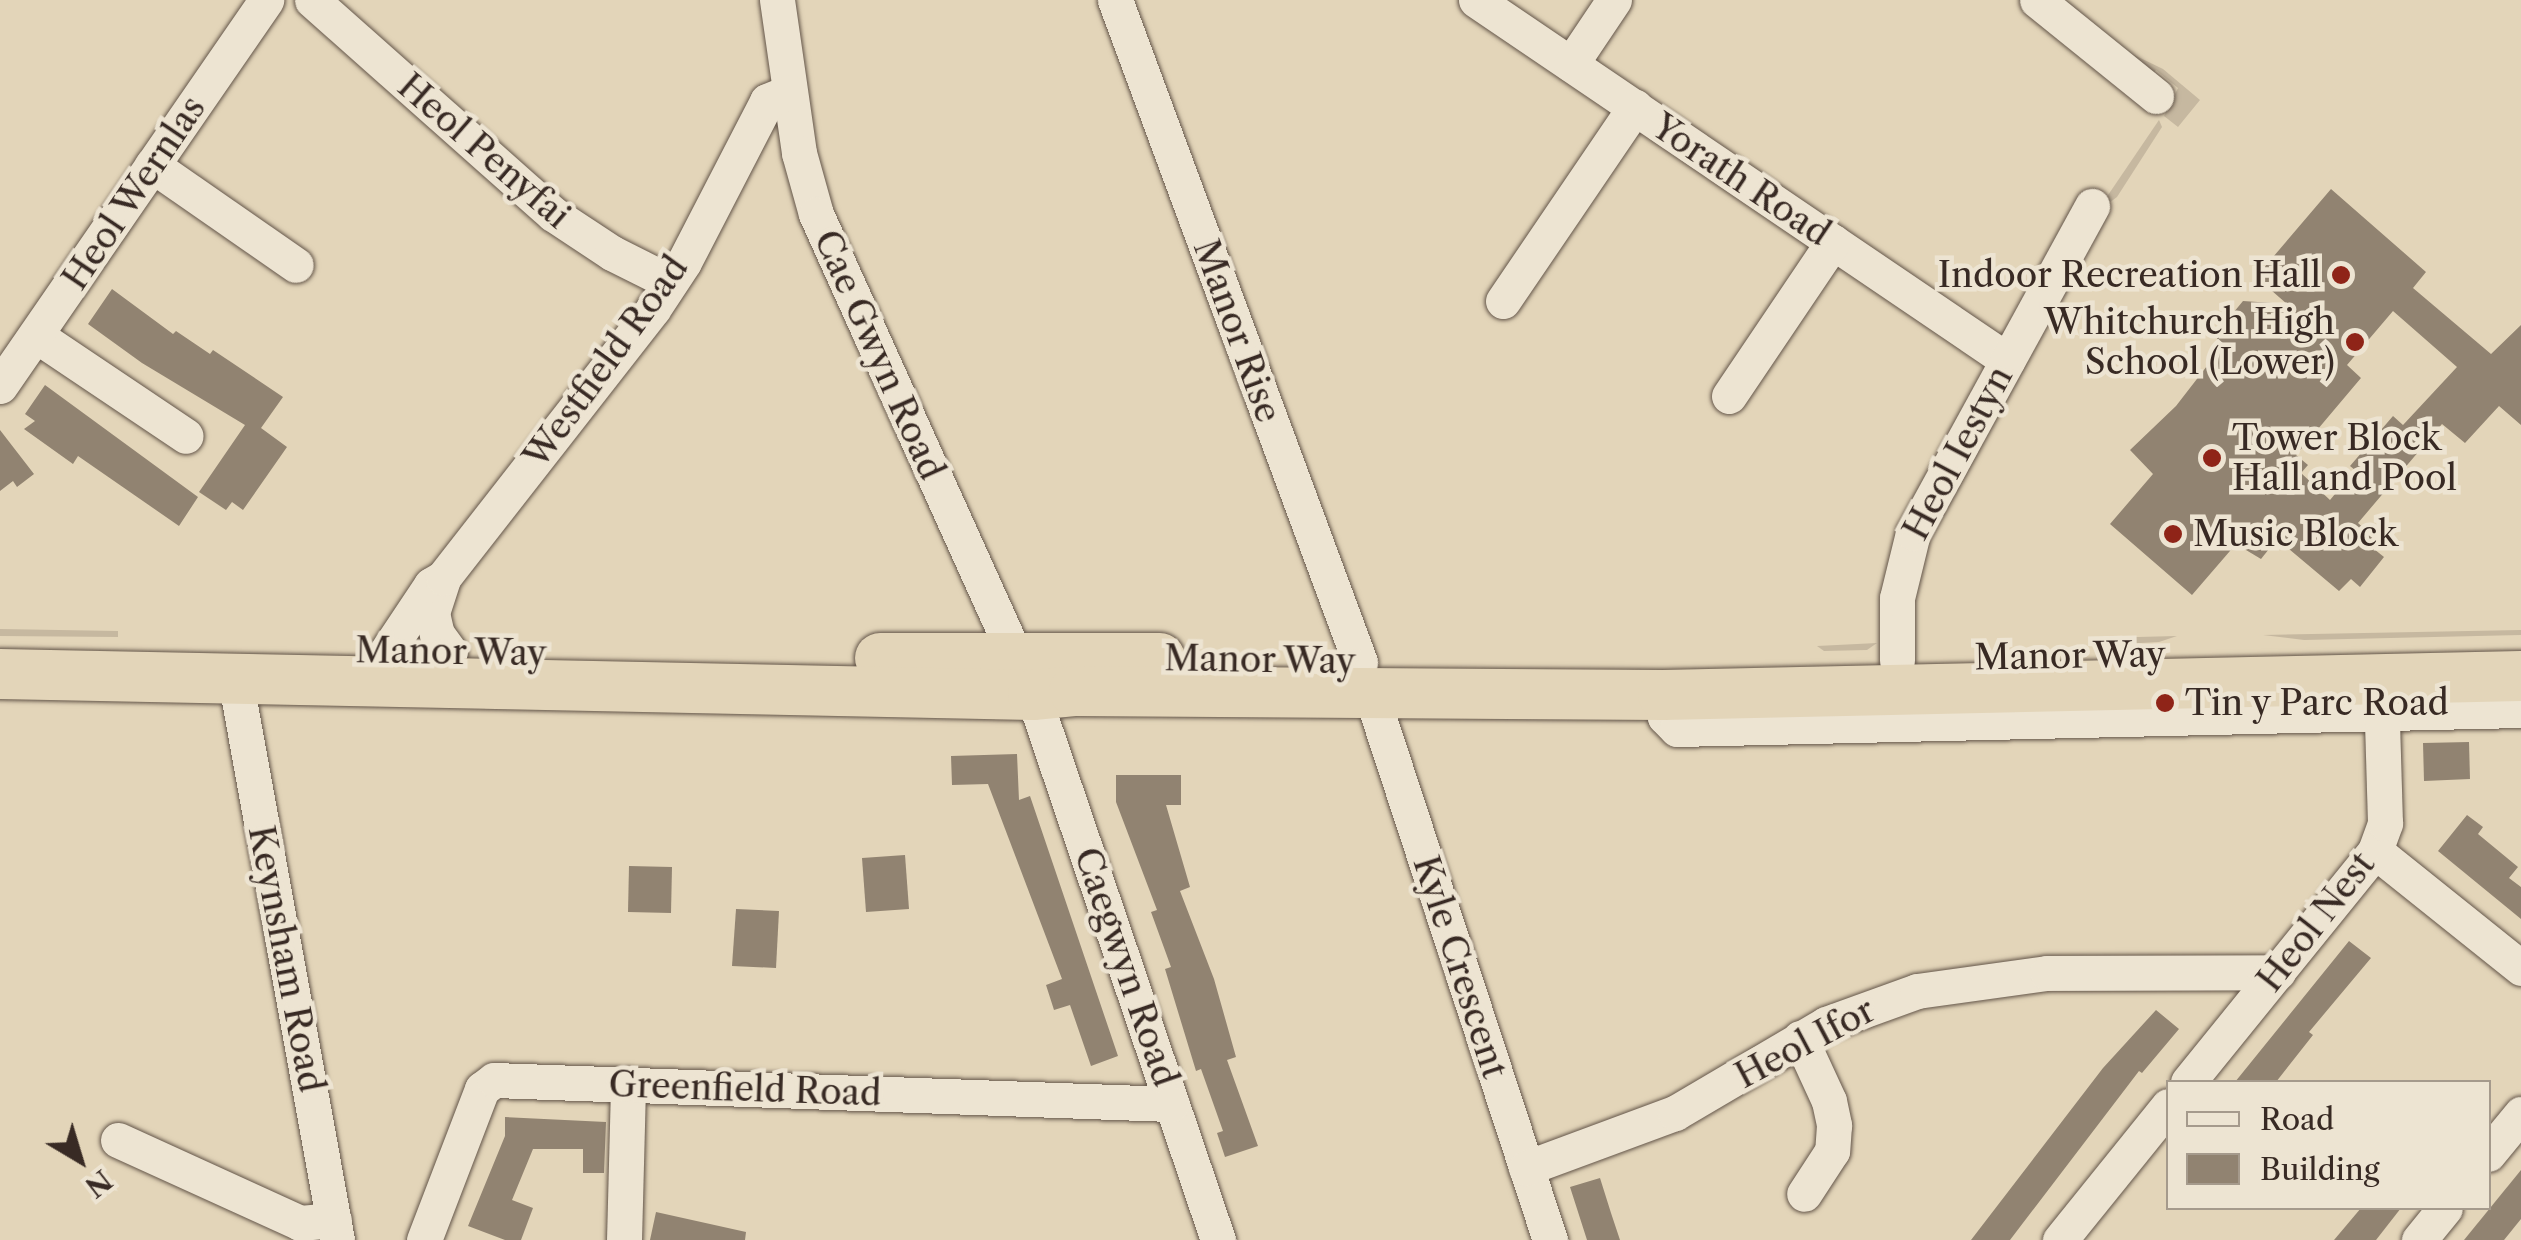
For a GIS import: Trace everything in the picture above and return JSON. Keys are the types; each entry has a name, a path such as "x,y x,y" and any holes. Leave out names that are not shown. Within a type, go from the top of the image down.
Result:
{"highway":[{"name":"Manor Way","path":"0,646 960,659 1024,675"},
{"name":"Manor Way","path":"1365,678 1646,665 2521,646"},
{"name":"Manor Way","path":"0,674 235,678 1365,678 1664,695 2382,696 2521,676"}],"street":[{"name":"Heol Wernlas","path":"0,386 266,0"},
{"name":"Heol Penyfai","path":"312,0 552,214 612,253 670,282"},
{"name":"Cae Gwyn Road","path":"777,0 789,92 816,214 1024,675"},
{"name":"Manor Rise","path":"1115,0 1365,678"},
{"name":"Yorath Road","path":"1476,0 2007,360"},
{"path":"1571,64 1614,0"},
{"path":"2038,0 2156,96"},
{"name":"Westfield Road","path":"450,652 437,634 432,613 443,578 670,282 767,102 789,92"},
{"path":"1503,300 1634,107"},
{"path":"152,165 296,265"},
{"name":"Heol Iestyn","path":"1897,660 1897,598 1913,533 2092,206"},
{"path":"1729,396 1833,242"},
{"path":"37,336 186,436"},
{"name":"Westfield Road","path":"387,651 431,585 443,578"},
{"name":"Caegwyn Road","path":"1024,675 1218,1240"},
{"name":"Keynsham Road","path":"235,678 336,1230"},
{"name":"Kyle Crescent","path":"1365,678 1550,1240"},
{"name":"Manor Way","path":"2382,696 2521,710"},
{"name":"Heol Nest","path":"2190,1080 2376,851 2384,823 2382,696"},
{"path":"2376,851 2521,968"},
{"name":"Heol Ifor","path":"1526,1168 1675,1113 1800,1038 1901,995 2003,976 2216,969 2278,972"},
{"path":"1800,1038 1829,1101 1834,1125 1827,1161 1804,1194"},
{"name":"Greenfield Road","path":"424,1240 486,1084 494,1080 1172,1104"},
{"path":"624,1240 628,1084"},
{"path":"2060,1240 2166,1108"},
{"path":"2491,1150 2521,1114"},
{"path":"118,1140 300,1223 336,1230"},
{"path":"2419,1240 2443,1210"}],"shaded area":[{"path":"2058,0 2065,0 2130,53 2163,69 2200,100 2178,127 2164,116 2178,88 2156,70 2151,76"},
{"path":"2159,120 2162,127 2117,197 2109,203 2104,201"},
{"path":"0,629 118,631 118,637 0,636"},
{"path":"2521,630 2521,635 2304,640 2263,635"},
{"path":"2177,636 2159,642 2104,645 2098,638"},
{"path":"1877,643 1867,650 1824,651 1817,646"}],"building":[{"path":"2331,189 2426,272 2413,288 2491,354 2521,325 2521,425 2499,406 2465,443 2442,424 2358,523 2379,542 2374,549 2384,557 2360,587 2351,579 2339,591 2277,539 2261,559 2236,544 2192,595 2110,524 2153,474 2130,450 2176,406 2224,344 2217,339 2219,330 2243,301 2287,304 2256,277","holes":["2393,311 2457,367 2403,425 2393,416 2350,466 2355,470 2330,500 2301,473 2308,465 2296,455 2361,378 2347,365"]},
{"path":"112,289 173,334 176,331 210,354 213,350 283,397 261,428 287,447 243,510 232,502 226,510 199,492 245,425 142,363 88,324"},
{"path":"45,385 198,497 179,526 78,456 73,464 24,429 35,421 25,414"},
{"path":"0,430 34,474 17,487 13,481 0,491"},
{"path":"2469,742 2470,779 2424,781 2423,743"},
{"path":"1017,754 1019,800 1030,796 1118,1056 1091,1066 1070,1005 1054,1010 1046,985 1062,979 988,784 952,785 951,756"},
{"path":"1116,775 1181,775 1181,805 1166,805 1190,887 1180,891 1214,979 1236,1057 1227,1060 1258,1146 1225,1157 1217,1133 1223,1131 1201,1069 1196,1071 1165,969 1171,967 1151,912 1157,910 1116,802"},
{"path":"2467,815 2483,827 2478,834 2518,867 2509,878 2521,887 2521,919 2438,851"},
{"path":"905,855 909,909 866,912 862,858"},
{"path":"629,866 672,867 671,913 628,912"},
{"path":"736,909 779,911 776,968 732,966"},
{"path":"2349,941 2371,958 2309,1032 2313,1035 2278,1080 2237,1080"},
{"path":"2156,1010 2179,1029 2142,1073 2139,1071 2010,1240 1971,1240 2103,1068"},
{"path":"505,1117 606,1122 604,1173 583,1173 583,1149 533,1149 512,1200 533,1208 521,1240 505,1240 468,1226 505,1136"},
{"path":"2521,1170 2521,1219 2504,1240 2464,1240"},
{"path":"1600,1178 1620,1240 1587,1240 1570,1187"},
{"path":"2359,1210 2399,1210 2376,1240 2334,1240"},
{"path":"656,1212 746,1232 745,1240 650,1240"}],"place":[{"name":"Indoor Recreation Hall","path":"2341,275"},
{"name":"Whitchurch High School (Lower)","path":"2355,342"},
{"name":"Tower Block Hall and Pool","path":"2212,458"},
{"name":"Music Block","path":"2173,534"},
{"name":"Tin y Parc Road","path":"2165,703"}]}
